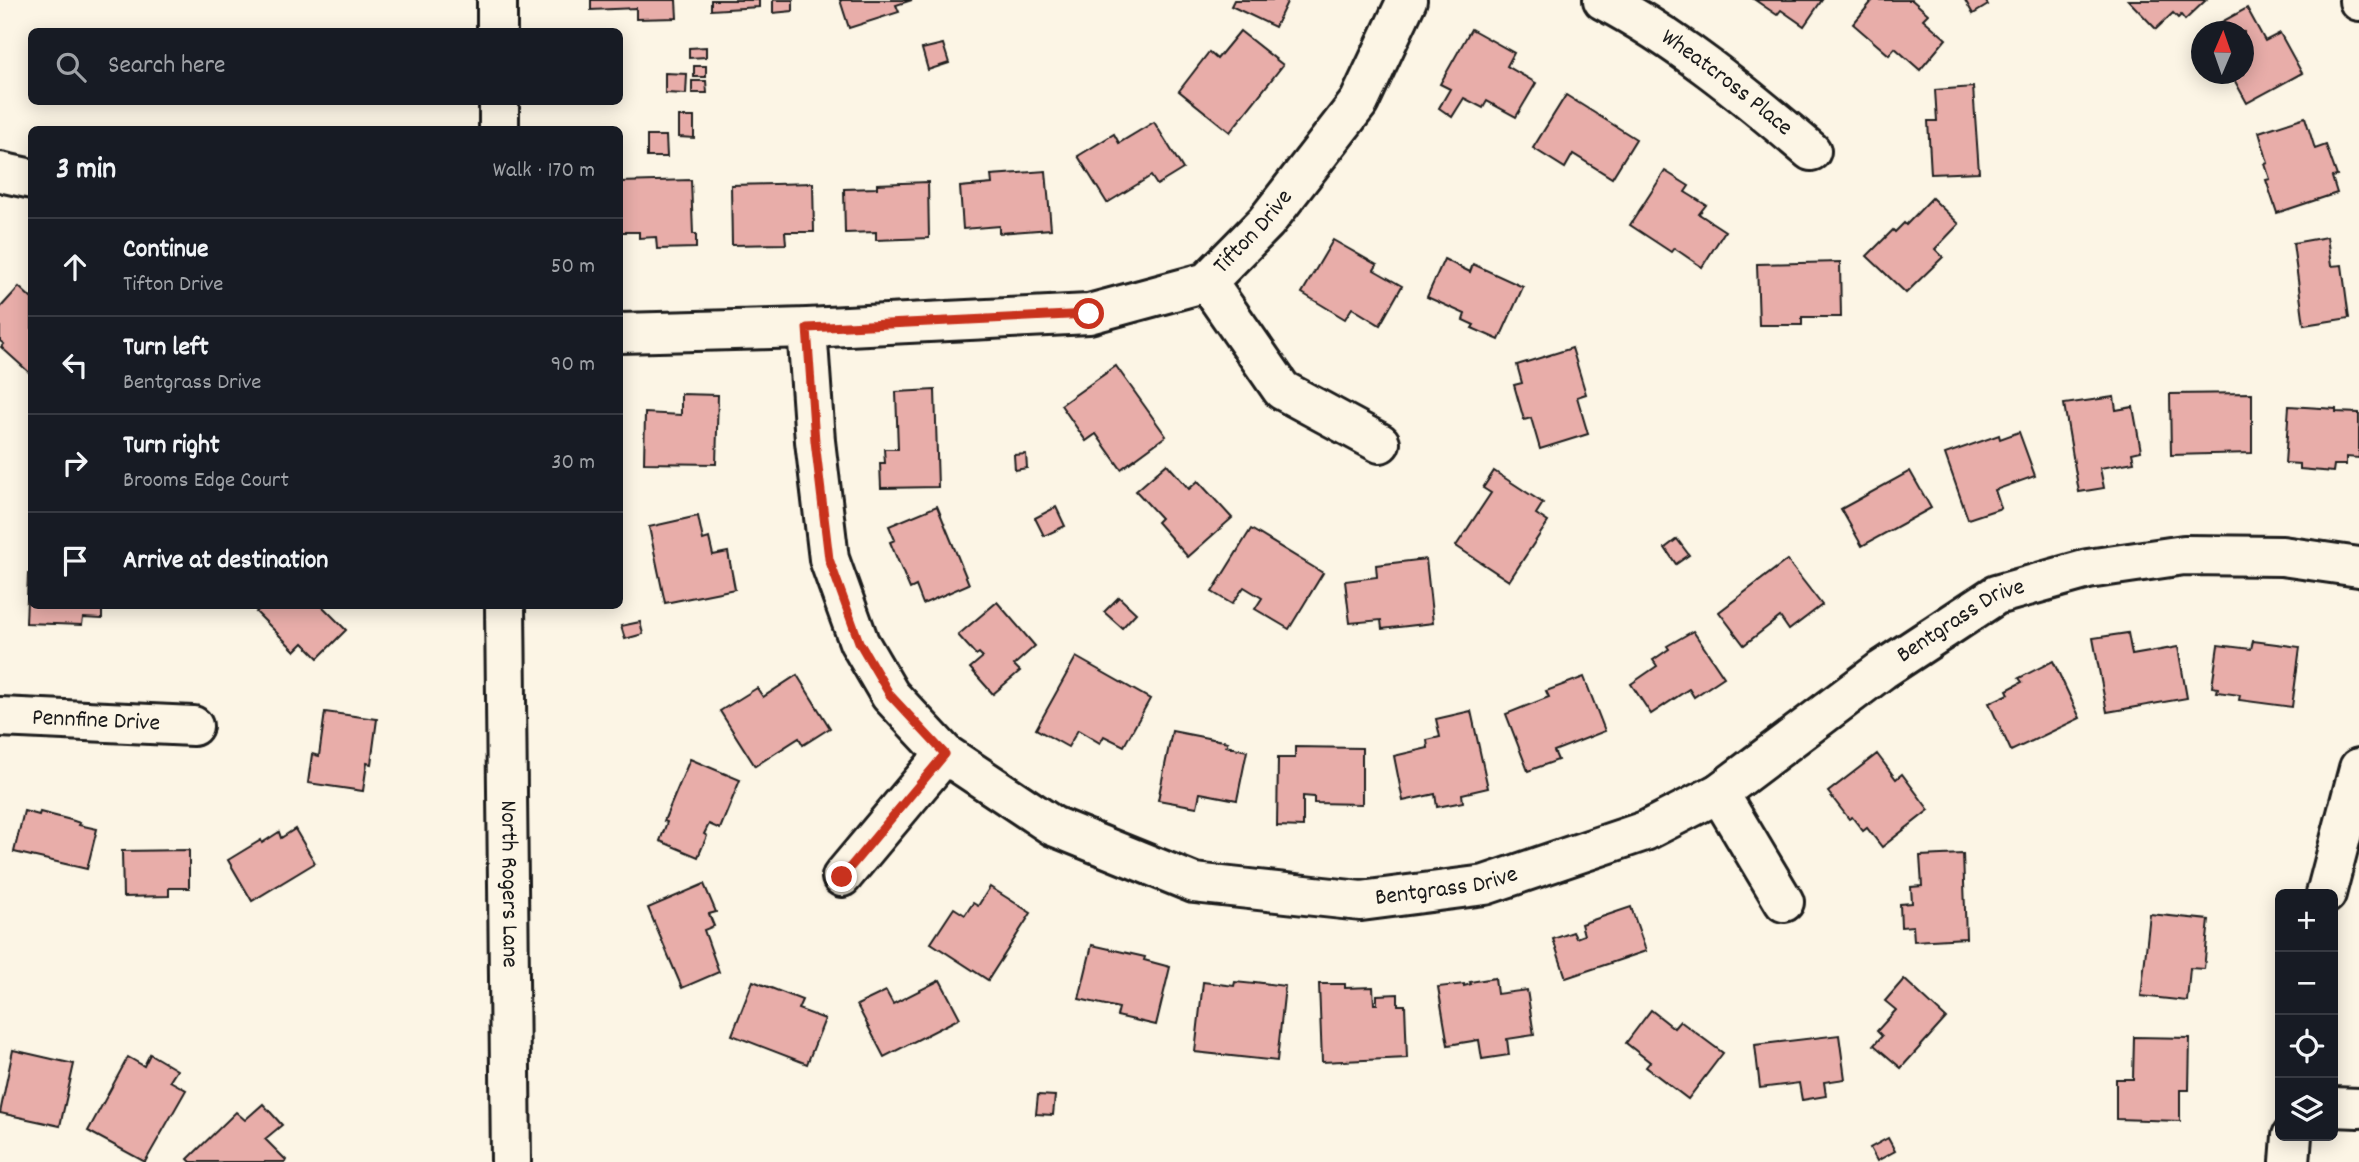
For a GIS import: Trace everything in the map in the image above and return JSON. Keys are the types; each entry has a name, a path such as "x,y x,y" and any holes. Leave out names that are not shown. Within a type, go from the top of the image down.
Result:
{"street":[{"path":"497,0 498,28"},
{"name":"Tifton Drive","path":"623,333 807,328 1089,314 1207,282 1266,222 1359,102 1408,0"},
{"name":"Wheatcross Place","path":"1602,0 1646,23 1743,94 1811,151"},
{"path":"499,105 499,126"},
{"path":"0,172 28,178"},
{"path":"1207,282 1282,390 1380,443"},
{"name":"Bentgrass Drive","path":"807,328 815,441 829,559 859,642 890,695 945,754 1053,826 1194,884 1361,901 1485,885 1645,831 1719,793 1882,670 1996,594 2088,569 2184,555 2282,556 2359,568"},
{"name":"North Rogers Lane","path":"505,609 511,1162"},
{"name":"Pennfine Drive","path":"0,718 193,726"},
{"path":"842,877 945,754"},
{"path":"2327,889 2359,768"},
{"path":"1719,793 1784,902"},
{"path":"2338,1107 2359,1108"},
{"path":"2290,1162 2292,1141"}],"building":[{"path":"591,0 676,0 677,18 636,19 636,8 591,10"},
{"path":"711,0 759,0 759,7 711,10"},
{"path":"773,0 793,0 793,11 773,13"},
{"path":"840,0 912,0 896,5 899,12 849,28"},
{"path":"1234,0 1288,0 1275,27 1231,6"},
{"path":"1755,0 1822,0 1804,26 1781,10 1777,15"},
{"path":"1873,0 1912,0 1928,14 1923,19 1946,39 1920,70 1895,48 1889,55 1853,24"},
{"path":"1965,0 1985,0 1988,5 1973,14"},
{"path":"2128,0 2206,0 2185,20 2181,15 2178,18 2173,13 2156,29"},
{"path":"2247,8 2265,41 2280,33 2302,73 2247,103 2237,84 2254,84 2254,21 2223,21"},
{"path":"1471,29 1514,53 1507,66 1536,83 1516,117 1487,101 1483,108 1464,98 1452,117 1439,108 1450,89 1440,84"},
{"path":"1240,31 1283,65 1230,132 1179,91 1209,52 1217,59"},
{"path":"943,44 949,63 928,70 922,49"},
{"path":"706,47 706,57 689,58 689,48"},
{"path":"694,66 706,66 706,77 694,77"},
{"path":"665,73 687,74 686,94 665,93"},
{"path":"692,81 706,81 707,93 692,93"},
{"path":"1973,87 1979,172 1931,174 1928,121 1937,121 1935,90"},
{"path":"1566,95 1636,139 1612,178 1573,154 1565,168 1533,148"},
{"path":"679,117 694,117 694,138 679,137"},
{"path":"2305,117 2315,149 2326,145 2337,176 2332,177 2337,193 2277,213 2266,180 2270,179 2265,164 2268,163 2259,132"},
{"path":"1154,122 1183,169 1157,185 1151,176 1107,203 1078,156 1114,134 1119,143"},
{"path":"647,136 666,136 667,157 647,157"},
{"path":"1046,171 1051,229 999,233 999,226 963,229 960,187 992,184 991,175"},
{"path":"1665,171 1689,186 1685,192 1706,205 1699,214 1725,231 1702,267 1674,248 1671,252 1630,225"},
{"path":"691,180 696,248 657,249 656,237 639,238 639,232 623,232 623,182"},
{"path":"928,182 929,238 876,240 876,232 845,233 844,189 877,188 877,184"},
{"path":"813,183 814,232 785,232 786,244 732,245 731,185"},
{"path":"1932,198 1959,224 1935,249 1943,257 1906,293 1867,256 1893,230 1895,232 1904,223 1906,225"},
{"path":"2327,237 2331,266 2342,265 2349,318 2304,325 2293,243"},
{"path":"1333,240 1377,265 1374,270 1402,286 1380,325 1352,308 1345,319 1302,293"},
{"path":"1444,259 1470,272 1473,264 1523,287 1499,340 1472,328 1474,325 1463,320 1465,314 1427,297"},
{"path":"1840,262 1841,317 1802,317 1802,325 1759,325 1757,264"},
{"path":"19,287 28,295 28,371 1,347 4,344 0,341 0,308"},
{"path":"1572,348 1586,394 1577,397 1588,434 1540,449 1531,418 1524,420 1514,385 1522,383 1517,365"},
{"path":"1116,366 1166,436 1121,469 1096,434 1086,441 1061,405"},
{"path":"935,390 938,487 881,488 880,463 885,463 884,449 898,449 896,392"},
{"path":"2252,393 2252,453 2171,455 2170,394"},
{"path":"681,394 718,395 716,464 644,463 645,413 681,415"},
{"path":"2114,397 2116,410 2133,407 2141,451 2132,453 2134,462 2100,468 2104,488 2079,492 2064,404"},
{"path":"2289,406 2359,413 2359,458 2346,457 2346,465 2334,465 2333,472 2300,469 2300,464 2285,463"},
{"path":"2019,432 2035,476 1995,490 2001,508 1968,519 1945,454 1999,435 2000,439"},
{"path":"1026,454 1027,468 1015,470 1014,455"},
{"path":"1167,464 1189,489 1198,481 1232,518 1188,557 1157,522 1161,518 1136,491"},
{"path":"1494,471 1543,503 1536,514 1548,522 1509,581 1456,546 1491,493 1483,488"},
{"path":"1910,471 1931,508 1862,546 1841,509"},
{"path":"937,506 969,584 923,604 916,586 910,589 890,542 895,540 889,526"},
{"path":"1056,507 1065,526 1044,536 1035,518"},
{"path":"698,516 703,540 709,538 713,555 728,552 735,589 665,603 649,527"},
{"path":"1251,529 1323,573 1289,629 1255,609 1262,598 1244,587 1232,604 1212,592"},
{"path":"1677,539 1689,555 1676,564 1665,548"},
{"path":"1426,559 1433,623 1382,629 1381,620 1350,623 1345,581 1377,577 1376,565"},
{"path":"1787,560 1822,605 1789,630 1780,617 1744,645 1719,612"},
{"path":"28,574 28,609 102,609 102,619 83,618 82,625 26,623"},
{"path":"1119,597 1136,613 1122,628 1104,612"},
{"path":"997,602 1035,646 1014,665 1020,671 993,694 970,668 983,657 979,653 976,655 958,635"},
{"path":"260,609 325,609 346,630 318,658 303,643 295,651 256,612"},
{"path":"640,622 643,634 625,639 621,626"},
{"path":"1693,631 1724,677 1694,697 1689,689 1651,714 1631,684 1657,666 1653,660 1669,649 1667,646"},
{"path":"2128,633 2132,655 2178,647 2187,698 2107,712 2093,638"},
{"path":"2253,641 2300,647 2292,707 2239,700 2240,695 2217,692 2218,688 2212,687 2218,645 2251,649"},
{"path":"1076,657 1150,699 1124,746 1104,736 1100,743 1078,730 1068,747 1036,729"},
{"path":"2053,661 2080,718 2011,751 1989,703 2009,694 2007,690 2022,682 2019,678"},
{"path":"797,675 830,728 803,745 799,738 755,766 720,711 757,688 763,697"},
{"path":"1584,677 1605,731 1554,751 1558,760 1528,771 1506,714 1549,697 1546,691"},
{"path":"1471,711 1488,788 1462,794 1463,802 1437,807 1435,794 1403,801 1394,756 1428,748 1427,740 1440,737 1436,719"},
{"path":"325,712 377,719 371,764 367,763 363,791 308,783 312,754 319,756"},
{"path":"1172,731 1228,742 1226,746 1247,751 1237,800 1200,793 1197,807 1158,800"},
{"path":"1295,747 1362,748 1362,804 1314,803 1314,797 1303,796 1303,827 1277,826 1278,758 1295,758"},
{"path":"1877,754 1896,779 1902,774 1929,810 1882,847 1867,828 1863,831 1852,817 1849,819 1828,792"},
{"path":"690,759 740,780 720,829 709,824 698,857 660,841 667,822 664,821"},
{"path":"24,811 39,815 40,812 97,829 87,869 14,852"},
{"path":"295,829 315,863 252,901 228,860 261,840 262,843 279,832 281,838"},
{"path":"189,850 189,888 169,888 169,896 123,897 122,851"},
{"path":"1963,854 1966,938 1914,941 1913,926 1901,927 1900,904 1912,903 1911,887 1922,886 1920,856"},
{"path":"704,884 716,912 709,914 714,926 704,930 719,972 682,988 648,908"},
{"path":"990,887 1031,913 988,980 931,943 954,908 965,915 973,903 978,906"},
{"path":"1631,907 1646,951 1566,978 1553,939 1573,932 1576,938 1584,935 1581,924"},
{"path":"2150,914 2209,920 2204,969 2190,968 2187,1001 2141,996"},
{"path":"1092,945 1145,957 1144,960 1170,967 1156,1025 1117,1016 1119,1008 1079,999"},
{"path":"1495,978 1497,994 1527,990 1534,1035 1507,1039 1509,1055 1482,1059 1479,1040 1448,1045 1438,987 1464,986 1471,984 1470,982"},
{"path":"1904,979 1946,1018 1901,1068 1874,1045 1882,1036 1877,1031 1896,1010 1885,1001"},
{"path":"940,980 960,1018 884,1057 857,1005 886,991 893,1004"},
{"path":"753,981 802,1000 798,1009 825,1019 807,1064 732,1035"},
{"path":"1203,982 1234,986 1235,982 1254,982 1285,986 1277,1061 1195,1052"},
{"path":"1319,984 1345,984 1345,988 1373,987 1374,1004 1377,1004 1377,995 1398,994 1398,1005 1405,1005 1407,1058 1322,1062"},
{"path":"1651,1010 1674,1028 1680,1021 1723,1053 1688,1099 1646,1067 1650,1062 1626,1043"},
{"path":"1839,1035 1845,1079 1824,1082 1826,1096 1802,1100 1799,1083 1760,1088 1755,1045"},
{"path":"2134,1037 2190,1038 2189,1090 2180,1090 2180,1121 2116,1119 2116,1079 2133,1079"},
{"path":"13,1050 74,1064 60,1126 0,1113"},
{"path":"150,1054 177,1070 170,1081 186,1090 145,1162 88,1131 128,1057 144,1066"},
{"path":"1038,1095 1055,1096 1053,1115 1036,1114"},
{"path":"263,1104 282,1125 265,1139 285,1162 191,1162 188,1159 236,1112 245,1120"},
{"path":"1888,1138 1895,1151 1877,1161 1870,1148"}],"route":[{"path":"842,877 945,754 890,695 859,642 829,559 815,441 807,328 1089,314"}]}
